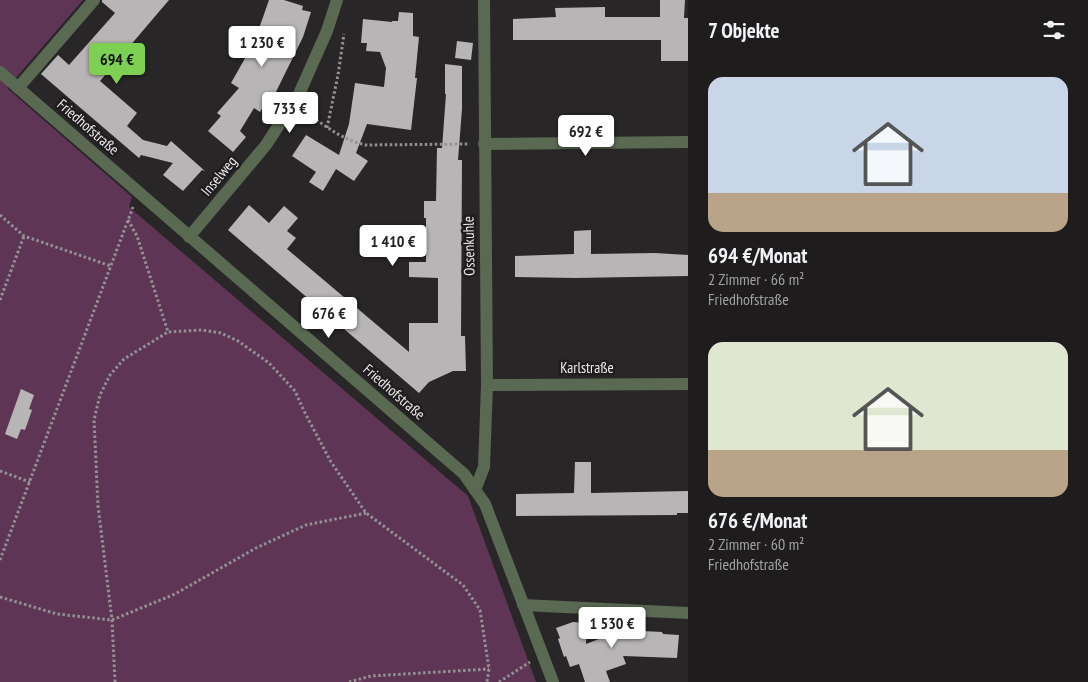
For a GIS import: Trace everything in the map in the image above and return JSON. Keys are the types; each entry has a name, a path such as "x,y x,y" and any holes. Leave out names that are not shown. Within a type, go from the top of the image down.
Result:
{"street":[{"path":"18,88 94,0"},
{"name":"Inselweg","path":"189,237 266,145 299,94 327,31 337,0"},
{"name":"Ossenkuhle","path":"475,490 484,467 487,385 484,0"},
{"name":"Friedhofstraße","path":"0,72 464,474 485,504 553,682"},
{"path":"484,144 688,142"},
{"name":"Karlstraße","path":"487,385 688,384"},
{"path":"523,605 688,613"}],"path":[{"path":"327,128 338,75 344,28"},
{"path":"293,103 327,128 352,142 366,145 484,144"},
{"path":"0,560 138,193"},
{"path":"0,215 24,236 111,266"},
{"path":"128,220 137,236 168,332"},
{"path":"0,300 24,236"},
{"path":"115,682 112,620 98,506 94,420 100,395 110,375 124,359 168,332 202,330 221,333 238,341 269,363 295,391 332,462 366,513 463,585 480,610 489,669 487,682"},
{"path":"0,471 30,482"},
{"path":"0,597 57,614 112,620 175,594 256,548 306,525 366,513"},
{"path":"499,682 542,654"},
{"path":"349,682 371,676 489,669"}],"shaded area":[{"path":"0,0 83,0 7,88 132,197 129,207 468,496 536,682 0,682"}],"building":[{"path":"102,0 169,0 100,81 137,113 127,126 143,140 167,146 171,141 205,171 202,170 183,191 163,175 173,163 141,155 139,158 41,74 58,55 69,65 115,13"},
{"path":"269,0 284,0 303,6 302,10 311,12 303,37 270,104 266,102 260,112 254,108 240,131 246,137 233,152 208,131 221,116 217,113 239,88 231,83 248,53 242,49 249,37 255,40"},
{"path":"660,0 685,0 684,18 688,18 688,61 661,61 661,40 513,40 513,19 556,17 555,8 605,7 605,17 660,17"},
{"path":"399,12 413,13 413,36 419,37 415,78 417,78 411,130 367,124 356,153 368,161 354,181 336,169 323,191 309,182 316,172 292,156 306,135 339,155 349,124 355,83 384,87 386,68 380,52 366,51 367,43 361,43 363,19 398,21"},
{"path":"457,41 473,43 471,60 455,58"},
{"path":"445,64 462,66 462,109 458,160 462,160 461,336 465,336 466,371 453,371 429,382 419,393 228,230 249,205 269,223 284,206 298,218 287,231 296,238 287,249 409,352 409,323 438,323 438,278 409,277 409,262 426,262 424,201 436,201 437,148 442,148 446,94"},
{"path":"591,230 591,254 655,253 688,255 688,276 515,277 515,256 574,254 574,231"},
{"path":"21,389 34,395 29,409 32,410 25,430 21,429 17,439 5,434"},
{"path":"575,462 591,462 591,493 688,491 688,513 677,513 677,515 516,516 516,494 574,493"},
{"path":"573,622 587,623 586,644 622,630 662,632 663,634 679,635 677,658 623,656 626,664 606,671 610,682 585,682 579,664 570,667 566,656 564,657 558,639 560,638 556,628"}]}
